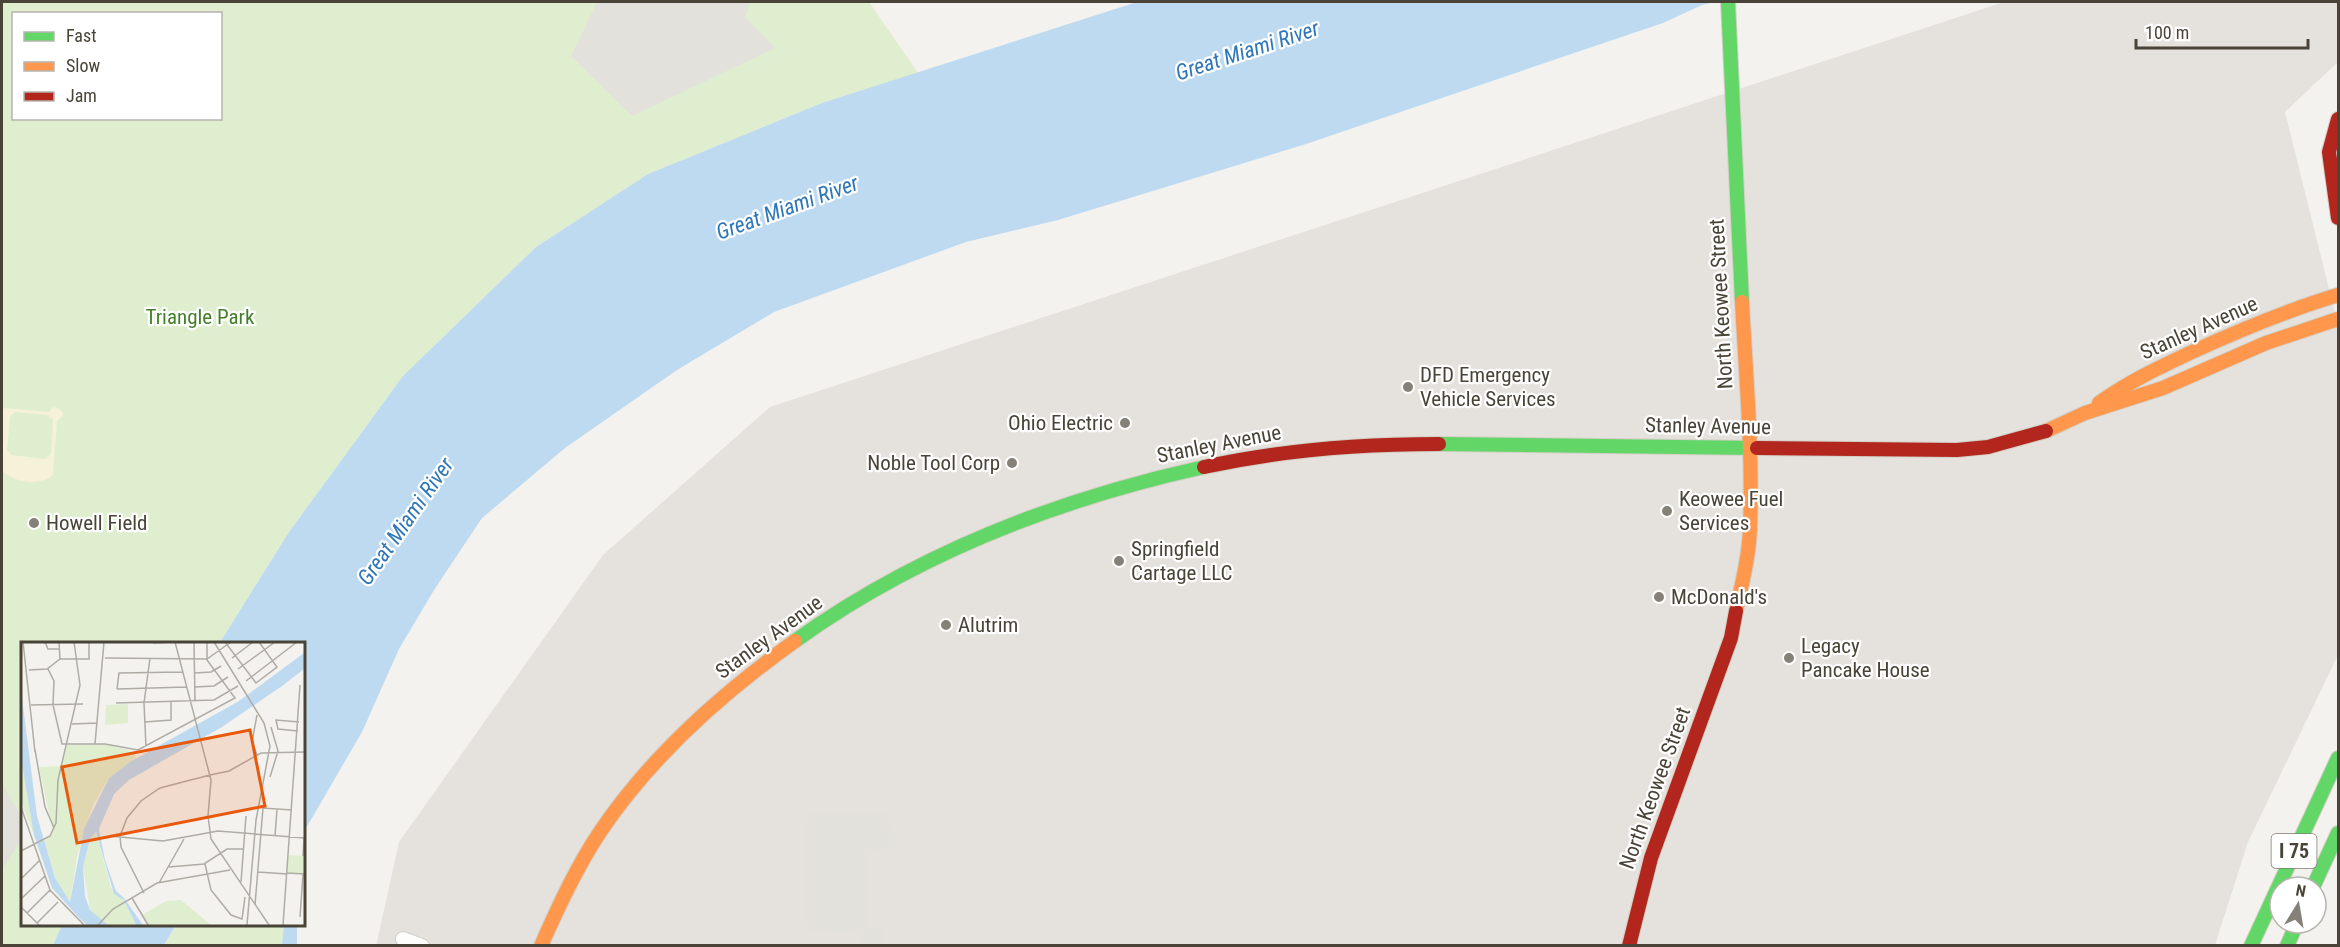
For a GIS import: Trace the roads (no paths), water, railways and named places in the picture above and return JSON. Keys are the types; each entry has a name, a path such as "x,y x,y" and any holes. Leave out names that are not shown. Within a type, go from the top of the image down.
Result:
{"main road":[{"name":"North Keowee Street","path":"1629,945 1651,858 1720,671 1740,601 1750,530 1749,447 1728,2"},
{"path":"2338,119 2330,152 2338,218"},
{"name":"Stanley Avenue","path":"2085,413 2114,391 2169,362 2299,307 2338,295"},
{"name":"Stanley Avenue","path":"541,945 562,897 596,838 625,798 656,761 694,722 749,674 825,621 929,562 995,531 1063,505 1129,484 1229,461 1363,445 1969,450 2017,441 2085,413 2163,388 2266,343 2338,319"},
{"name":"I 75","path":"2251,945 2338,758"},
{"name":"I 75","path":"2318,875 2338,832"}],"street":[{"path":"403,939 422,945"}],"water":[{"name":"Great Miami River","path":"1137,2 1715,2 1702,5 1663,23 1306,144 1058,220 966,242 774,312 677,370 565,448 482,518 434,590 399,649 362,732 304,834 304,642 220,642 289,532 403,376 536,247 648,174 822,103"},
{"path":"61,926 175,926 164,945 53,945"},
{"path":"284,926 297,926 297,945 282,945"}],"place":[{"name":"DFD Emergency Vehicle Services","path":"1408,387"},
{"name":"Ohio Electric","path":"1125,423"},
{"name":"Noble Tool Corp","path":"1012,463"},
{"name":"Keowee Fuel Services","path":"1667,511"},
{"name":"Howell Field","path":"34,523"},
{"name":"Springfield Cartage LLC","path":"1119,561"},
{"name":"McDonald's","path":"1659,597"},
{"name":"Alutrim","path":"946,625"},
{"name":"Legacy Pancake House","path":"1789,658"}],"park label":[{"name":"Triangle Park","path":"200,317"}]}
